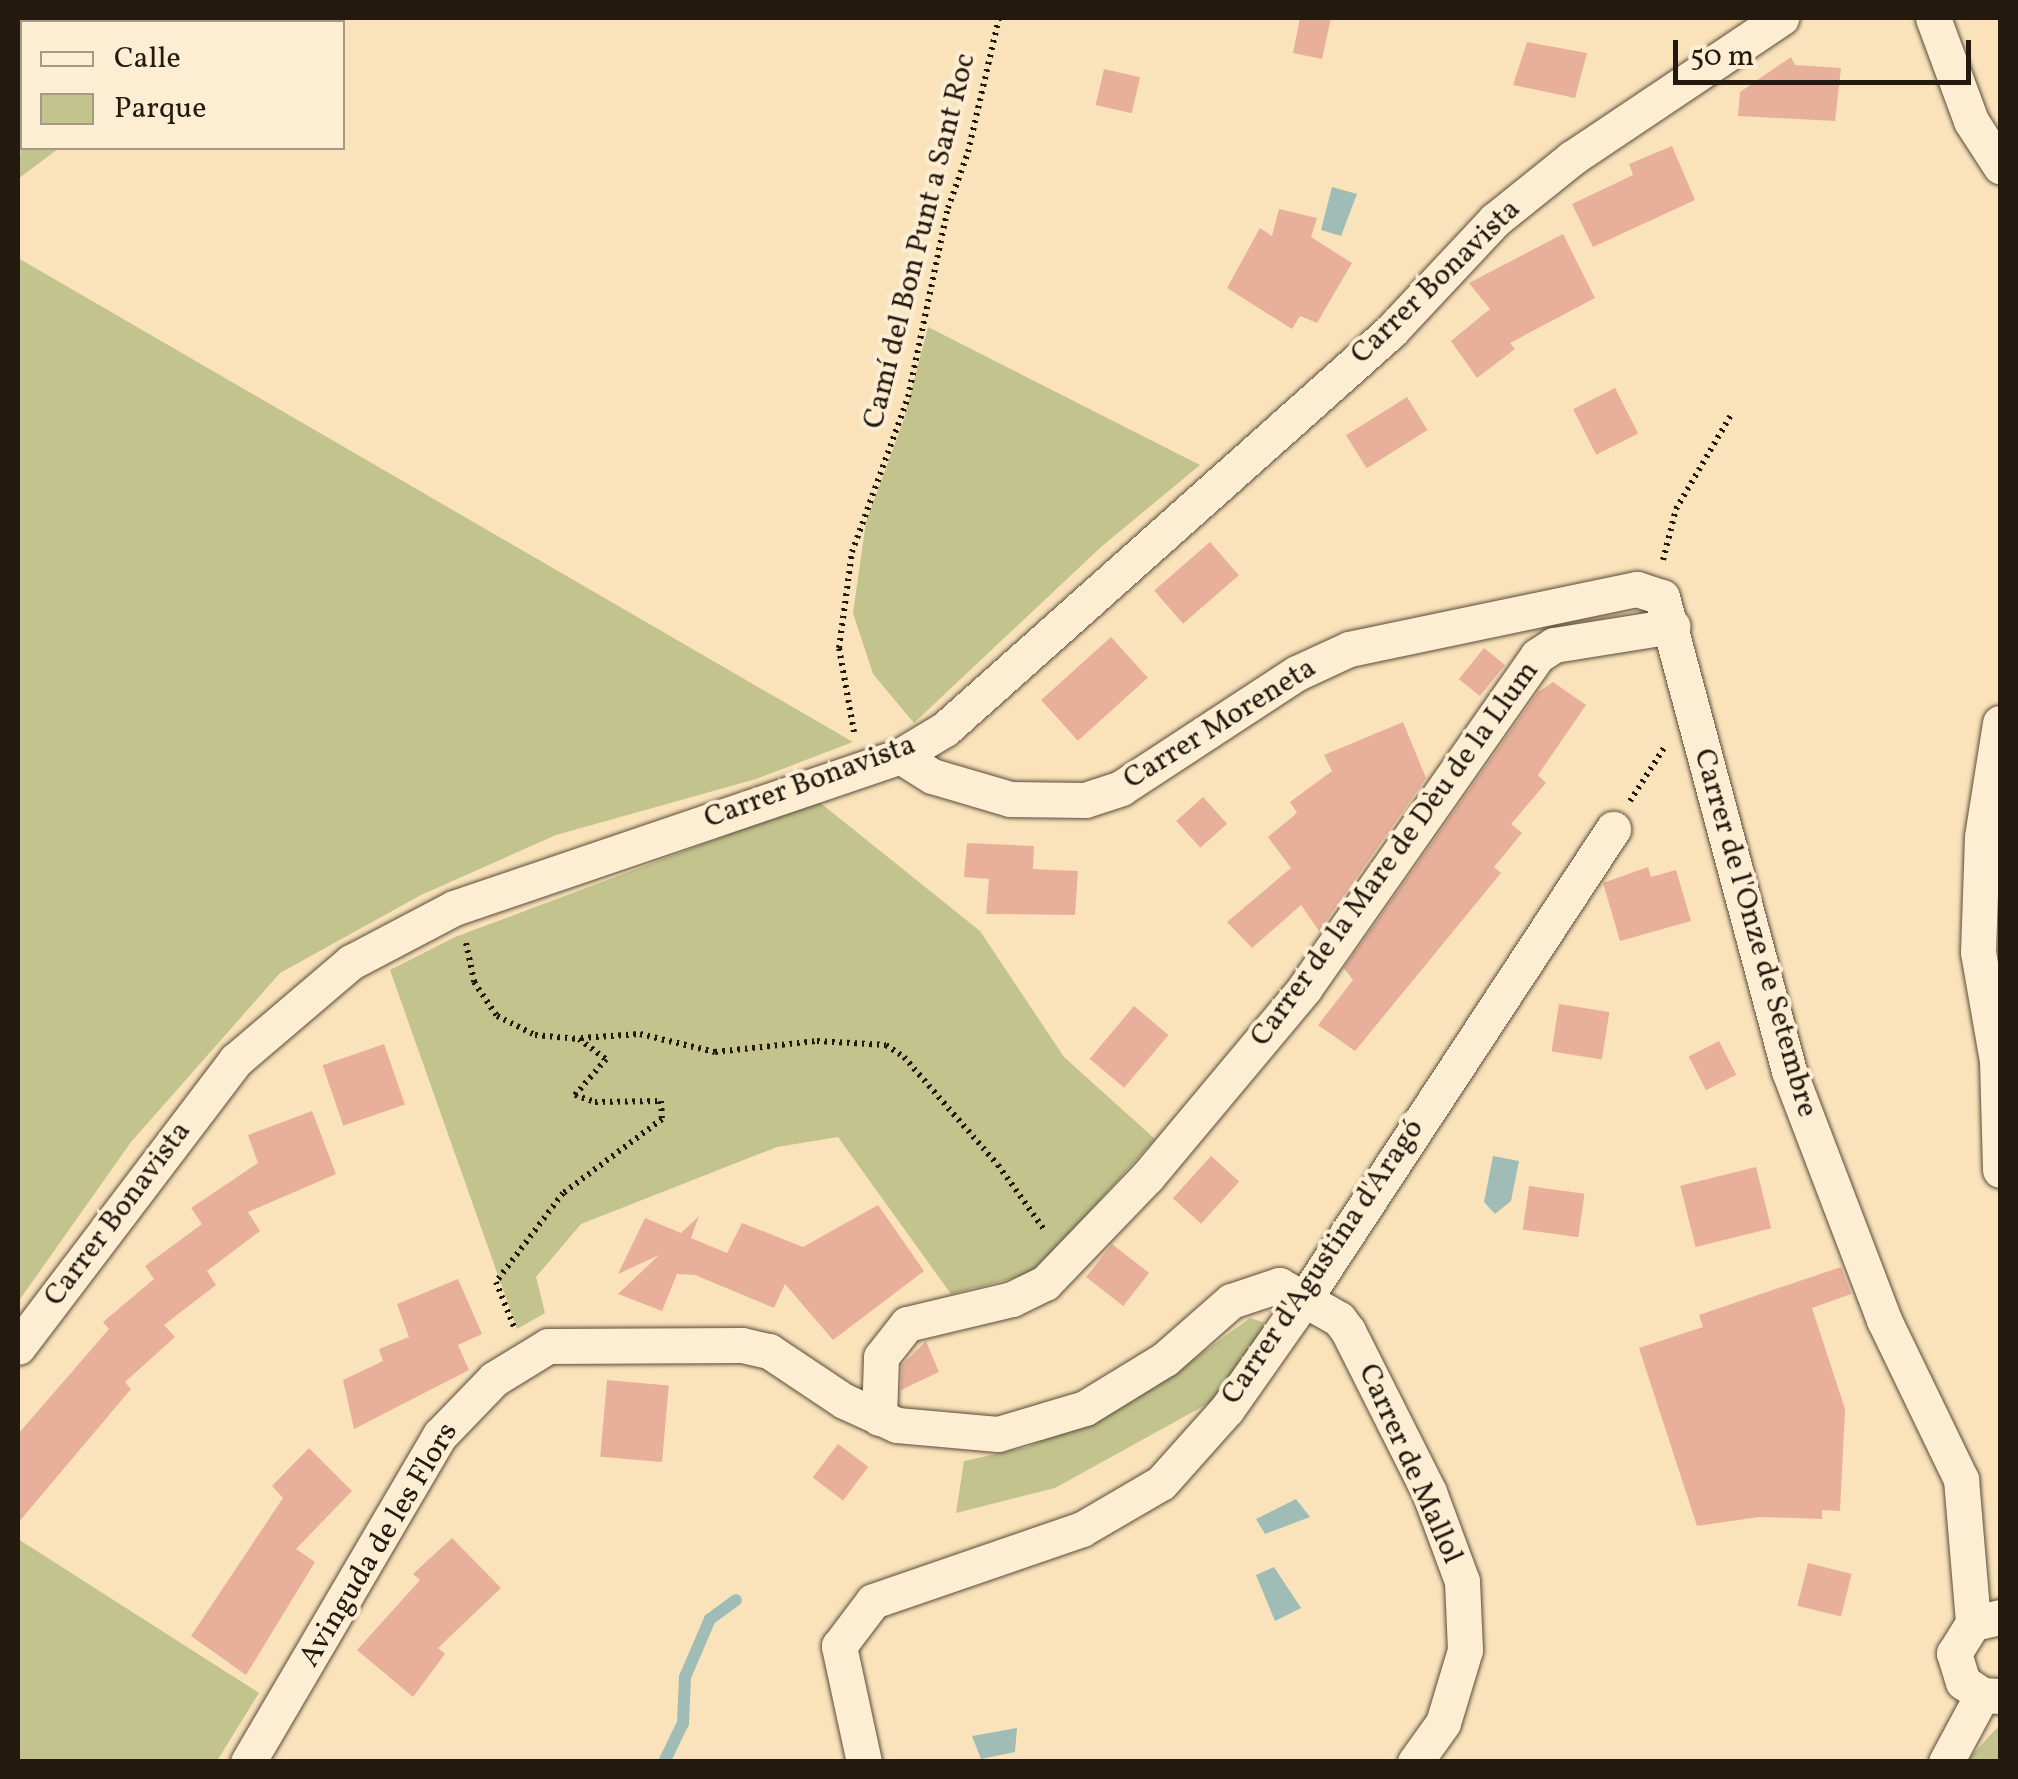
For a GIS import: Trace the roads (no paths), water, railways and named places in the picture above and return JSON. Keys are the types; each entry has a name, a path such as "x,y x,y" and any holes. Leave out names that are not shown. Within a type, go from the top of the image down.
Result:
{"street":[{"name":"Carrer Bonavista","path":"18,1347 236,1060 352,962 454,908 859,766 900,756 945,729 1391,331 1495,220 1572,158 1780,18"},
{"path":"1932,18 1971,122 2000,166"},
{"name":"Carrer Moreneta","path":"900,756 932,776 1010,799 1085,800 1121,788 1297,673 1349,649 1637,589 1667,612"},
{"name":"Carrer de l'Onze de Setembre","path":"1667,612 1789,1071 1884,1320 1961,1479 1987,1620"},
{"name":"Carrer de la Mare de Dèu de la Llum","path":"879,1418 881,1357 907,1324 1012,1298 1044,1283 1147,1177 1304,990 1537,656 1566,642 1667,612"},
{"path":"2000,722 1978,952 1998,1061 2000,1170"},
{"name":"Carrer d'Agustina d'Aragó","path":"864,1762 839,1646 873,1602 1082,1529 1161,1483 1227,1410 1303,1301 1613,828"},
{"name":"Avinguda de les Flors","path":"248,1762 440,1435 468,1402 526,1356 574,1342 742,1344 769,1352 879,1418 950,1434 1022,1430 1085,1408 1139,1376 1250,1291 1278,1285 1303,1301"},
{"name":"Carrer de Mallol","path":"1303,1301 1339,1319 1363,1357 1429,1492 1462,1582 1465,1650 1444,1723 1414,1762"},
{"path":"1946,1762 1991,1695 1964,1682 1955,1664 1958,1639 1987,1620"}],"water":[{"path":"1332,187 1357,194 1341,236 1321,230"},
{"path":"1493,1156 1519,1161 1511,1201 1495,1214 1484,1202"},
{"path":"1296,1499 1310,1517 1265,1534 1256,1519"},
{"path":"1274,1567 1301,1608 1275,1621 1256,1575"},
{"path":"1017,1728 1015,1752 981,1759 972,1736"}],"waterway":[{"path":"664,1762 683,1723 685,1677 710,1619 736,1600"}]}
